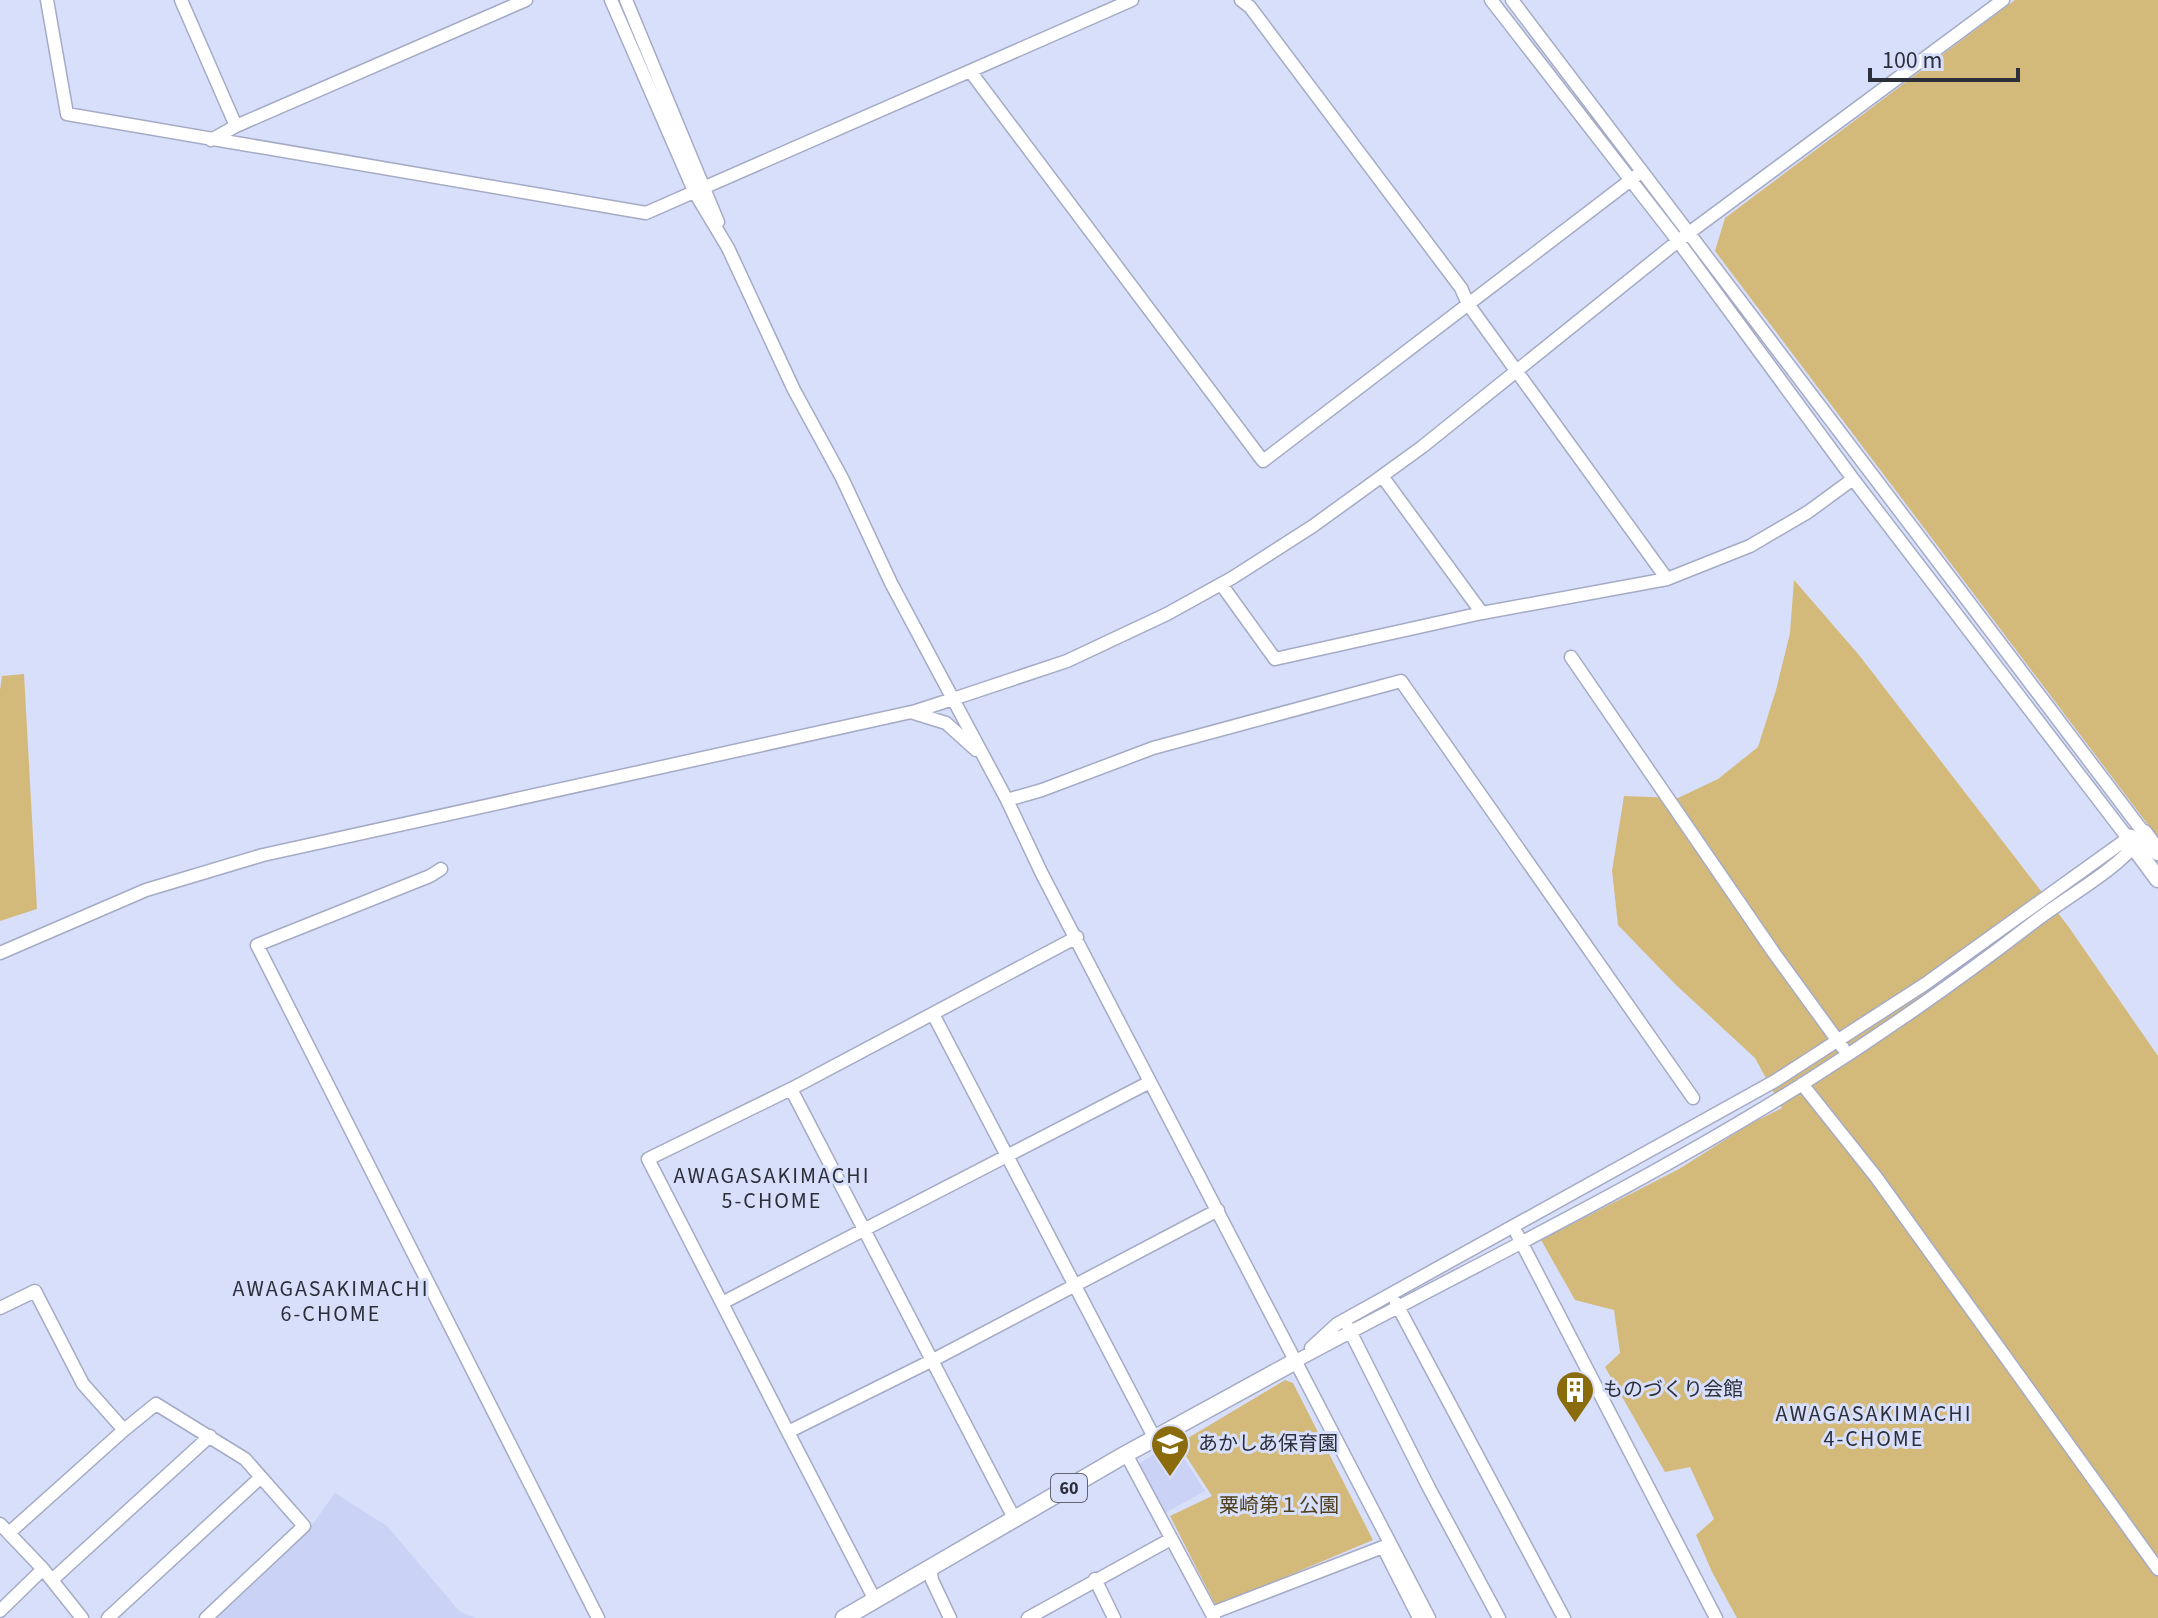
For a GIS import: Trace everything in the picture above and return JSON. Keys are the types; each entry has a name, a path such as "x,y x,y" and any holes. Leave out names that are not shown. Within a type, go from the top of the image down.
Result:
{"main road":[{"path":"2135,839 2158,852"},
{"path":"2135,839 2158,879"},
{"name":"60","path":"844,1618 1126,1454 1296,1361"}],"street":[{"path":"47,0 67,114 646,213 1132,0"},
{"path":"181,0 236,126"},
{"path":"211,140 236,126 526,0"},
{"path":"611,0 794,390 842,478 891,583 1007,800 1042,874 1429,1618"},
{"path":"626,0 701,190"},
{"path":"1241,0 1250,7 1452,276 1468,304 1667,579"},
{"path":"1491,0 1678,241 1853,479 2135,839"},
{"path":"1512,0 1690,233 2135,839"},
{"path":"0,953 146,890 263,855 909,712 1067,661 1167,614 1313,526 1382,476 1678,241 2003,0"},
{"path":"970,71 1263,461 1641,172"},
{"path":"1382,476 1482,613"},
{"path":"1221,584 1275,659 1482,613 1667,579 1750,546 1808,512 1853,479"},
{"path":"1571,657 1774,953 1848,1053"},
{"path":"1007,800 1153,748 1401,681 1693,1098"},
{"path":"909,712 946,723 981,754"},
{"path":"1296,1361 1391,1295 1775,1081 1839,1042 2135,839"},
{"path":"1348,1326 1399,1308 1690,1151 1802,1084 2007,944 2135,839"},
{"path":"441,869 427,878 257,945 598,1618"},
{"path":"875,1600 648,1159 791,1089 1077,937"},
{"path":"933,1014 1155,1439"},
{"path":"722,1303 1150,1082"},
{"path":"1802,1084 1876,1177 2158,1569"},
{"path":"791,1089 1015,1520"},
{"path":"788,1432 933,1360 1218,1210"},
{"path":"1513,1228 1716,1618"},
{"path":"0,1308 35,1291 83,1384 124,1430"},
{"path":"1391,1295 1564,1618"},
{"path":"1348,1326 1429,1488 1499,1618"},
{"path":"82,1618 5,1528 156,1404 245,1459 304,1526 206,1618"},
{"path":"52,1580 210,1436"},
{"path":"1126,1454 1213,1616 1383,1547 1419,1618"},
{"path":"108,1618 261,1477"},
{"path":"1028,1618 1171,1539"},
{"path":"930,1568 932,1580 950,1618"},
{"path":"0,1611 43,1569"},
{"path":"1095,1579 1114,1618"}],"shaded area":[{"name":"あかしあ保育園","path":"1173,1442 1205,1491 1165,1513 1137,1465"},
{"path":"335,1493 387,1526 460,1612 476,1618 211,1618 312,1525"}],"green space":[{"path":"2015,0 2158,0 2158,838 1715,251 1725,218"},
{"path":"1794,580 1859,655 2068,926 2158,1056 2158,1618 1737,1618 1696,1535 1714,1519 1690,1467 1665,1472 1605,1367 1620,1353 1614,1310 1575,1300 1541,1240 1679,1169 1750,1124 1782,1108 1755,1058 1675,984 1618,925 1612,871 1624,796 1678,798 1718,779 1758,747 1790,633"},
{"path":"24,674 37,909 0,921 0,690 2,676"},
{"name":"粟崎第１公園","path":"1285,1380 1293,1383 1373,1540 1216,1606 1170,1516 1212,1496 1178,1444"}],"place":[{"name":"ものづくり会館","path":"1575,1424"},
{"name":"あかしあ保育園","path":"1170,1478"}],"district":[{"name":"AWAGASAKIMACHI 5-CHOME","path":"772,1188"},
{"name":"AWAGASAKIMACHI 6-CHOME","path":"331,1302"},
{"name":"AWAGASAKIMACHI 4-CHOME","path":"1874,1426"}]}
